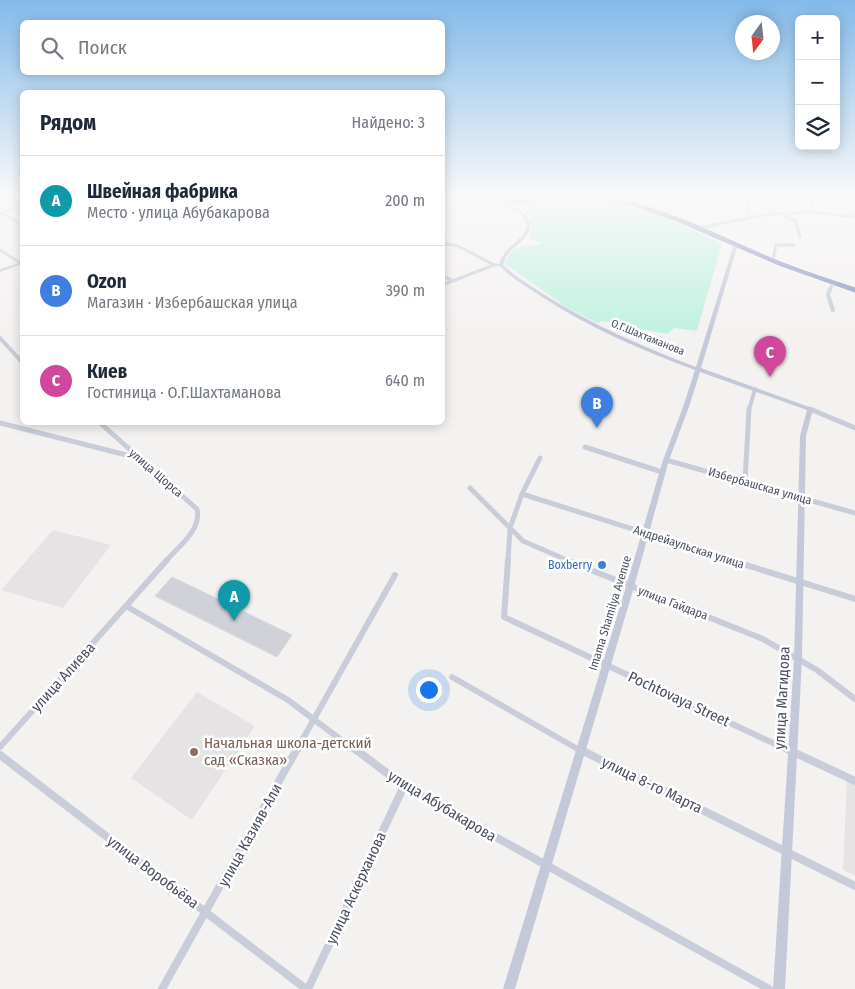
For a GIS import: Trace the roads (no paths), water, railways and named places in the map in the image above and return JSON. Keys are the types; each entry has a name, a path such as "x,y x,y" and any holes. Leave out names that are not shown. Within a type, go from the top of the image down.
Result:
{"highway":[{"path":"729,241 773,260 855,290"}],"main road":[{"path":"501,265 501,260 507,252 520,241"},
{"name":"Imama Shamilya Avenue","path":"509,989 630,587 662,472 736,244"},
{"path":"0,271 20,264"},
{"name":"О.Г.Шахтаманова","path":"501,265 575,318 697,368 810,410"},
{"name":"улица Магидова","path":"779,989 794,752 801,584 803,436 810,410"}],"street":[{"path":"445,244 458,246 494,265"},
{"path":"773,260 776,245 794,245"},
{"path":"0,250 20,262"},
{"path":"445,284 494,265 501,265"},
{"path":"445,277 454,281"},
{"path":"833,282 828,294 833,310"},
{"path":"0,338 20,360"},
{"path":"744,482 749,406 755,389"},
{"name":"О.Г.Шахтаманова","path":"810,410 855,428"},
{"path":"0,423 140,458"},
{"name":"улица Щорса","path":"102,425 197,509 199,518 194,529"},
{"path":"585,447 662,472"},
{"path":"510,528 522,494 540,458"},
{"name":"Избербашская улица","path":"666,460 855,513"},
{"name":"улица Гайдара","path":"470,488 524,541 630,587 764,639 817,670 855,699"},
{"name":"Андрейаульская улица","path":"522,494 801,584 855,599"},
{"name":"Pochtovaya Street","path":"510,528 504,617 855,781"},
{"name":"улица Алиева","path":"0,747 194,529"},
{"name":"улица Казияв-Али","path":"162,989 314,722 395,575"},
{"name":"улица Абубакарова","path":"126,606 288,700 314,722 404,786 769,989"},
{"name":"улица 8-го Марта","path":"452,678 580,750 855,886"},
{"name":"улица Воробьёва","path":"0,755 307,989"},
{"name":"улица Аскерханова","path":"307,989 404,786"}],"place":[{"name":"Киев","path":"770,377"},
{"name":"Ozon","path":"597,428"},
{"name":"Boxberry","path":"602,565"},
{"name":"Швейная фабрика","path":"234,621"},
{"name":"Начальная школа-детский сад «Сказка»","path":"194,752"}]}
